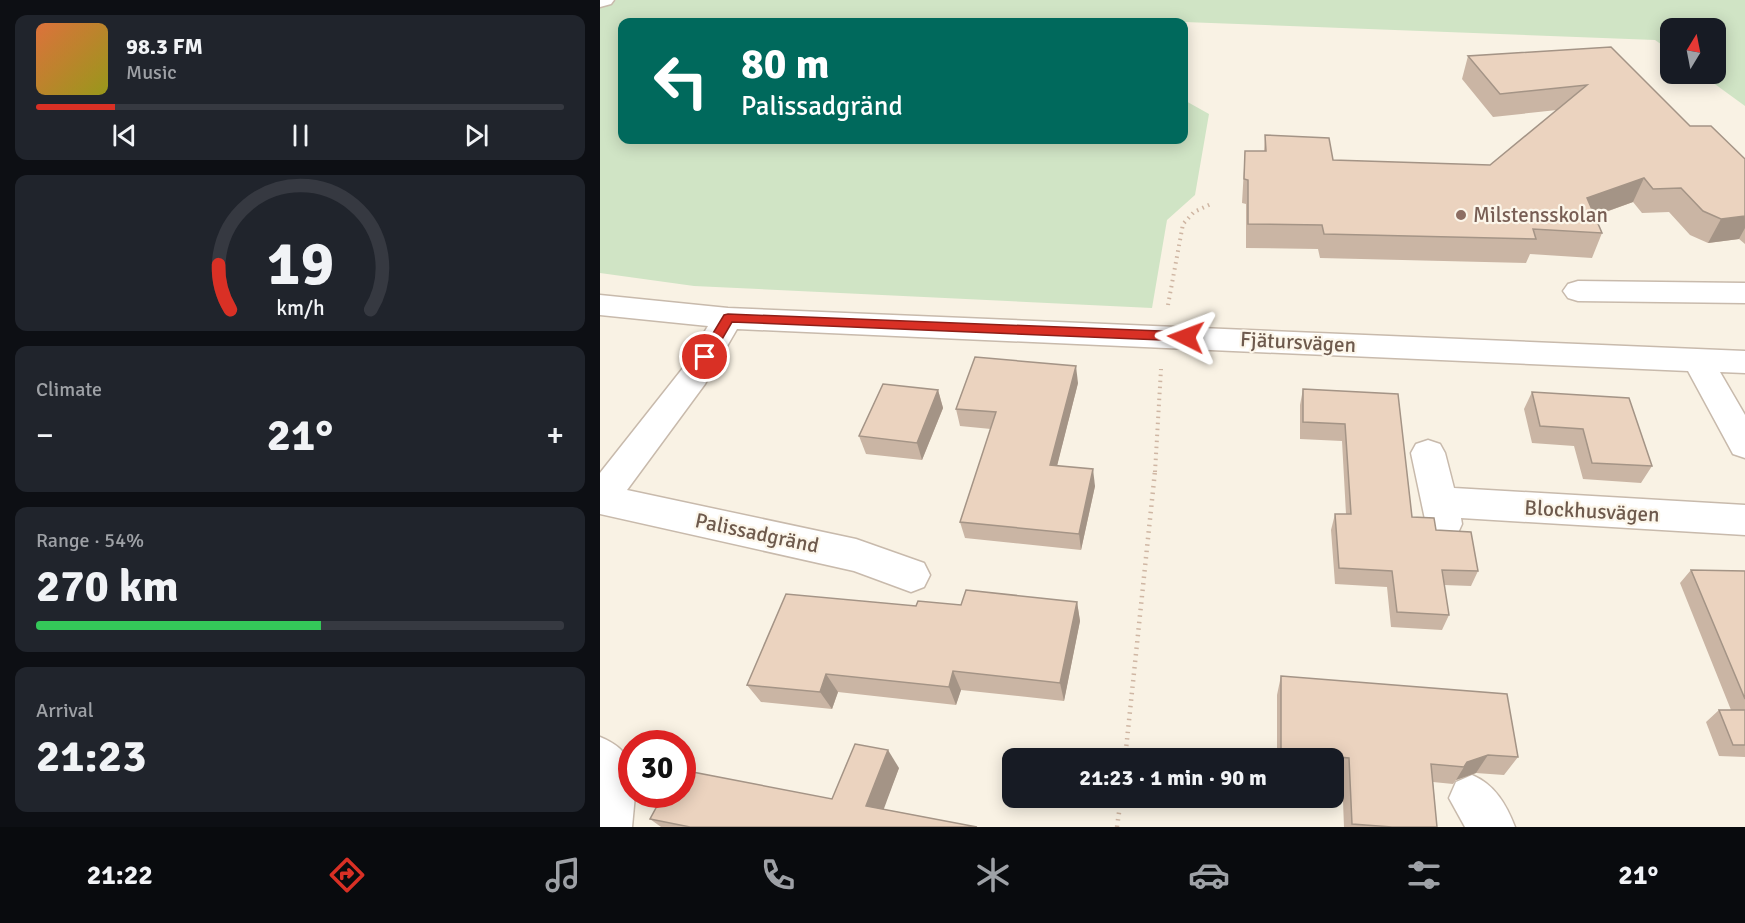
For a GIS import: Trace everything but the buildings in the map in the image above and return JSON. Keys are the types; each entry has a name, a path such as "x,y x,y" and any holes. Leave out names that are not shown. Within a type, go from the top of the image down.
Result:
{"street":[{"path":"1578,291 1745,293"},
{"name":"Fjätursvägen","path":"600,305 728,318 1745,362"},
{"name":"Palissadgränd","path":"728,318 694,376 600,499 856,555 910,575"},
{"path":"1698,361 1745,445"},
{"name":"Blockhusvägen","path":"1428,453 1442,513 1745,520"},
{"path":"600,759 614,778 609,827"}],"path":[{"path":"1126,748 1155,480 1163,336 1183,224 1194,212 1213,203"},
{"path":"1117,827 1119,808"}],"green space":[{"path":"616,0 1745,0 1745,106 1715,84 1726,84 1726,18 1660,18 1660,43 1655,40 1188,22 1188,18 618,18 618,144 1188,144 1188,102 1209,114 1195,195 1167,220 1152,308 694,286 600,273 600,7"}],"place":[{"name":"Milstensskolan","path":"1461,215"}],"route":[{"path":"705,357 728,318 1186,337"}]}
